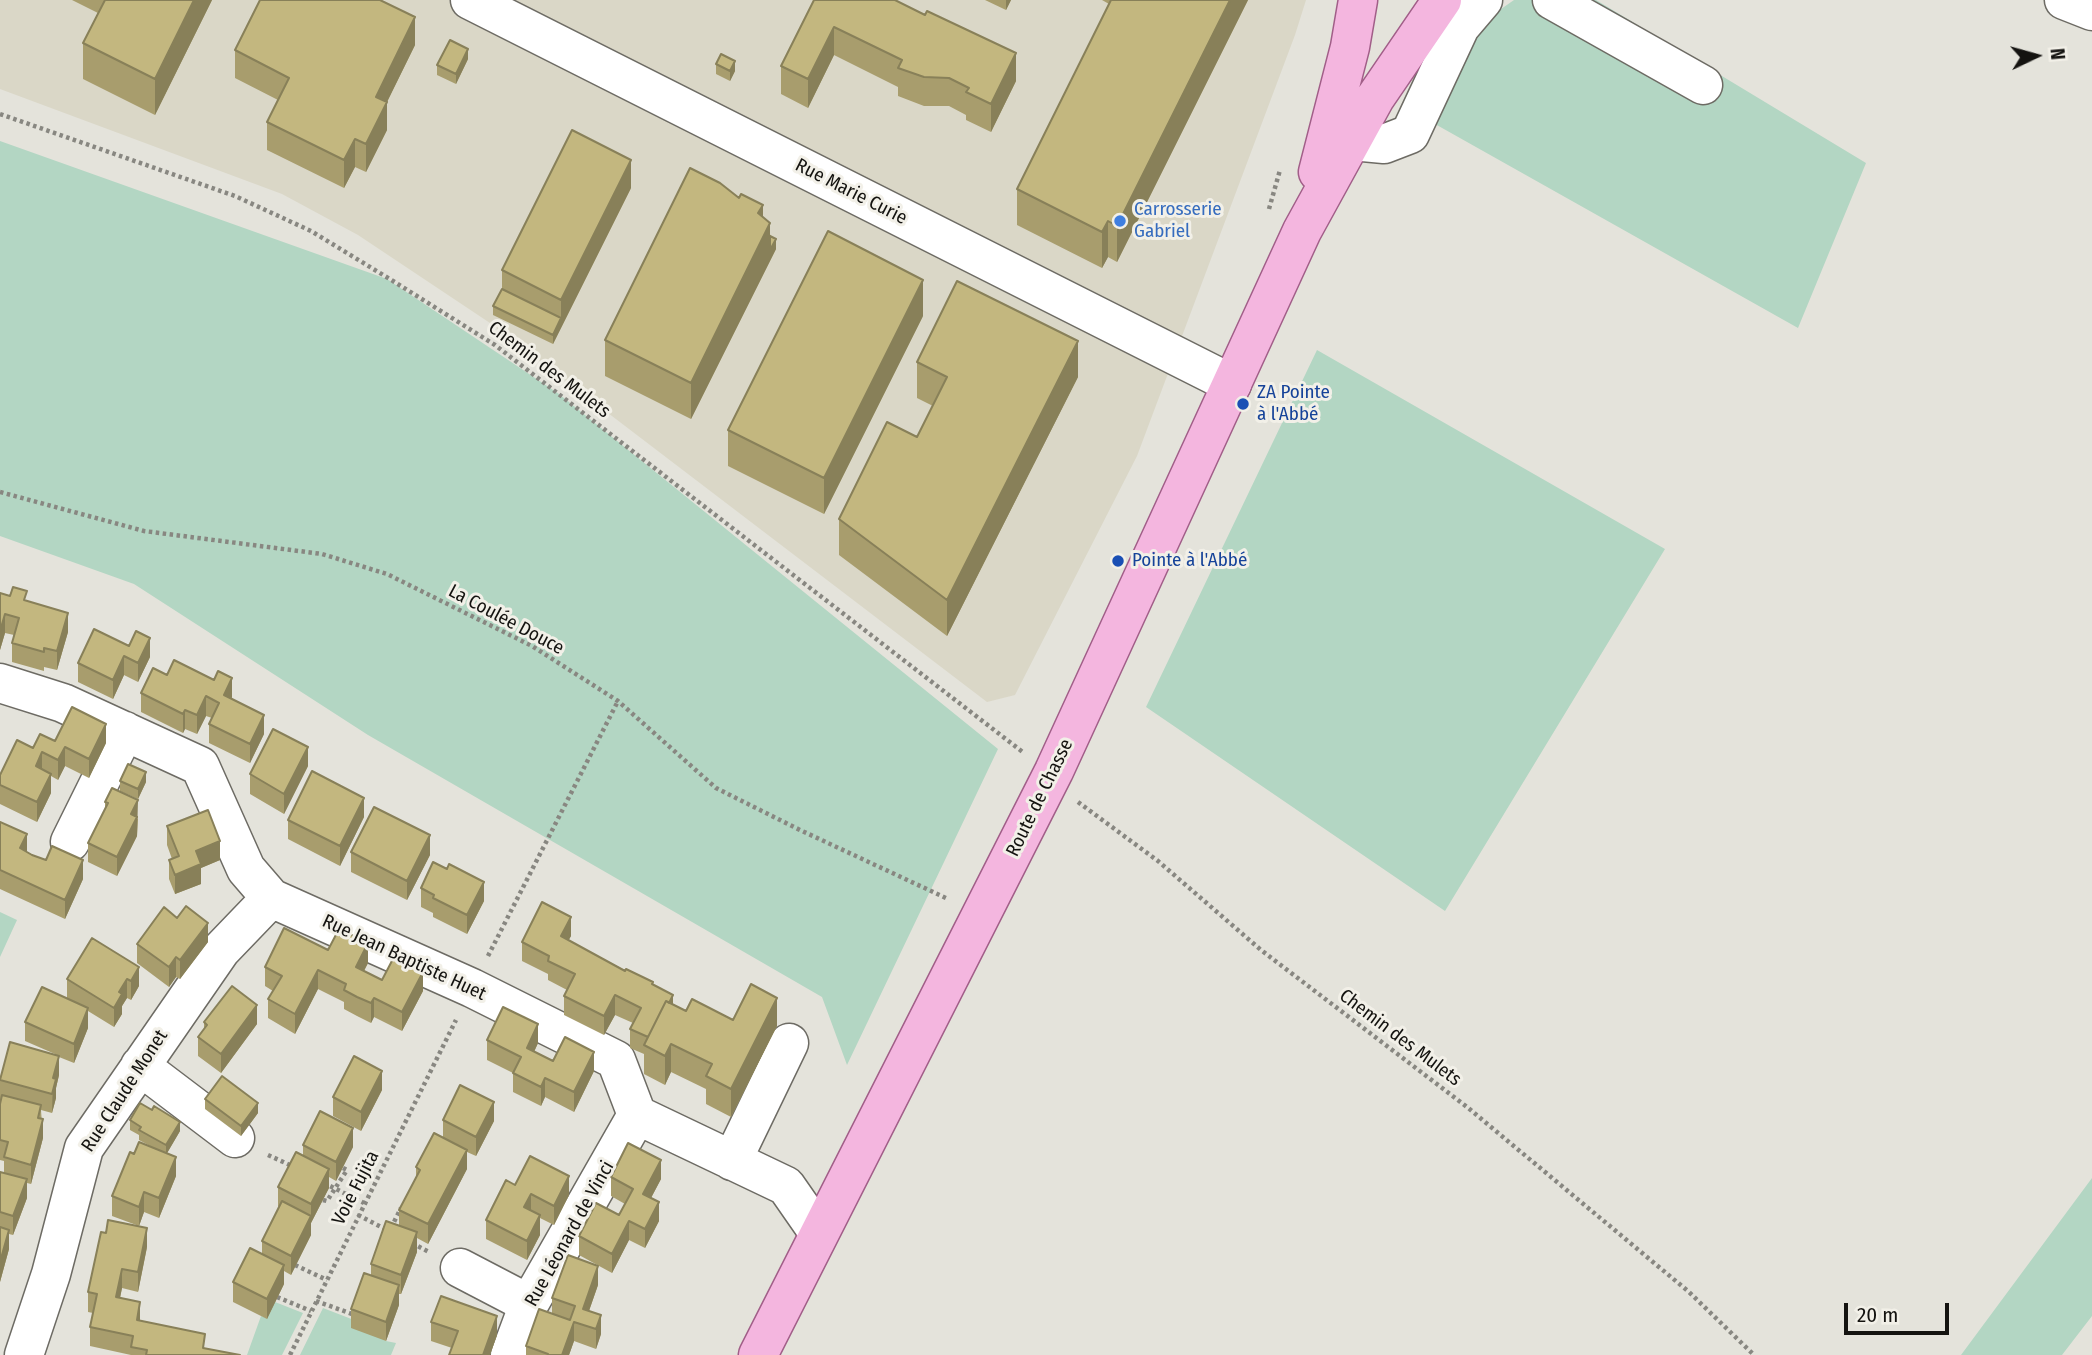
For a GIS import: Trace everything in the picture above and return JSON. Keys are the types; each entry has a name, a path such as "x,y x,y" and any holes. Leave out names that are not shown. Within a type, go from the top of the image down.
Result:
{"main road":[{"path":"1302,231 1343,73 1358,0"},
{"path":"1302,231 1376,98 1442,0"},
{"name":"Route de Chasse","path":"758,1355 1052,775 1302,231"}],"street":[{"name":"Rue Marie Curie","path":"470,0 1232,384"},
{"path":"1352,141 1384,144 1410,134 1460,27 1483,0"},
{"path":"1552,0 1703,85"},
{"path":"2064,0 2092,11"},
{"name":"Rue Jean Baptiste Huet","path":"0,683 63,703 200,766 246,869 271,898 472,988 616,1060 637,1115"},
{"path":"70,842 125,731"},
{"name":"Rue Claude Monet","path":"24,1355 51,1274 84,1148 221,950 271,898"},
{"path":"732,1161 789,1042"},
{"path":"140,1066 236,1138"},
{"path":"637,1115 786,1186 818,1232"},
{"name":"Rue Léonard de Vinci","path":"510,1355 529,1304 637,1115"},
{"path":"460,1268 529,1304"}],"path":[{"name":"Chemin des Mulets","path":"0,114 235,196 311,231 495,345 1022,751 1158,861 1261,950 1467,1107 1689,1292 1754,1355"},
{"path":"1266,220 1281,167"},
{"name":"La Coulée Douce","path":"0,492 144,531 322,554 387,575 532,646 618,701 716,788 946,898 940,910"},
{"path":"491,949 618,701"},
{"path":"1016,764 1028,739"},
{"name":"Chemin des Mulets","path":"1022,751 1052,775"},
{"name":"Voie Fujita","path":"290,1355 449,1035"},
{"path":"236,1138 301,1171"},
{"path":"323,1200 327,1201 335,1189 346,1170 343,1168"},
{"path":"312,1177 364,1203"},
{"path":"383,1241 402,1205 409,1209"},
{"path":"358,1216 460,1268"},
{"path":"295,1265 327,1280"},
{"path":"277,1297 311,1311"},
{"path":"316,1301 356,1315"}],"shaded area":[{"path":"0,0 1306,0 1137,456 1015,695 987,702 490,323 358,235 282,194 0,89"}],"green space":[{"path":"1514,0 1596,0 1866,163 1798,328 1435,124 1481,23"},
{"path":"0,141 387,279 559,394 998,749 847,1065 822,997 368,735 134,584 0,536"},
{"path":"1317,350 1665,549 1445,911 1146,707"},
{"path":"0,912 17,920 0,957"},
{"path":"2092,1178 2092,1316 2062,1355 1961,1355"},
{"path":"275,1302 303,1313 282,1355 247,1355 261,1316 267,1318"},
{"path":"323,1308 354,1320 386,1341 396,1343 391,1355 300,1355"}],"building":[{"path":"105,0 194,0 155,79 83,43"},
{"path":"260,0 380,0 415,17 376,97 387,102 366,144 355,139 344,160 267,122 289,78 235,50"},
{"path":"814,0 895,0 925,15 927,11 1016,53 991,104 966,92 969,88 949,78 924,77 898,68 902,60 834,27 808,79 781,66"},
{"path":"1111,0 1230,0 1117,226 1108,221 1102,232 1017,189"},
{"path":"450,40 468,49 456,74 437,65"},
{"path":"721,54 735,61 730,71 716,64"},
{"path":"572,130 631,160 561,300 502,270"},
{"path":"690,168 720,183 739,198 741,194 763,205 758,213 770,223 691,383 605,340"},
{"path":"828,231 923,280 824,478 728,430"},
{"path":"770,236 776,239 770,250"},
{"path":"957,281 1078,341 947,600 839,519 887,422 917,437 947,377 917,362"},
{"path":"502,289 561,318 553,335 493,306"},
{"path":"13,587 27,591 24,600 68,613 57,651 44,648 44,652 12,643 19,618 5,614 0,631 0,593 10,596"},
{"path":"94,629 129,646 136,631 150,638 138,663 124,656 113,680 78,663"},
{"path":"174,660 214,680 218,671 232,678 224,695 264,715 250,744 209,724 219,703 206,696 197,715 185,710 183,714 141,693 153,668 167,675"},
{"path":"72,707 106,724 89,759 65,747 58,760 42,752 36,766 51,774 37,802 0,785 0,775 17,740 33,748 40,734 55,741"},
{"path":"273,729 308,747 284,794 250,774"},
{"path":"128,764 146,772 138,789 120,781"},
{"path":"312,771 364,798 340,846 288,820"},
{"path":"112,788 138,800 131,814 137,817 117,857 88,843 108,803 105,802"},
{"path":"374,807 430,835 407,881 351,852"},
{"path":"208,810 220,841 196,851 201,864 175,875 169,860 179,856 167,826"},
{"path":"0,822 27,834 20,848 32,855 46,860 52,846 83,860 65,900 0,870"},
{"path":"433,862 447,869 449,864 484,882 467,915 433,898 434,895 421,888"},
{"path":"542,902 571,917 561,936 625,971 626,969 653,982 652,984 673,995 669,1003 666,1001 648,1037 630,1029 641,1008 615,995 604,1016 564,996 575,974 548,961 549,956 522,942"},
{"path":"186,906 208,923 180,960 176,957 169,967 137,944 164,907 177,918"},
{"path":"284,928 328,950 339,929 368,943 356,967 382,980 394,957 423,972 402,1012 374,998 371,1003 357,997 344,990 346,984 318,970 295,1014 268,999 282,976 265,967"},
{"path":"92,938 139,967 131,981 127,979 119,992 122,994 114,1008 67,979"},
{"path":"751,984 777,998 731,1089 706,1076 712,1064 671,1044 665,1056 644,1045 666,1001 686,1011 692,999 733,1020"},
{"path":"232,986 257,1005 221,1054 198,1037 207,1025 204,1022"},
{"path":"42,987 88,1008 74,1044 25,1022"},
{"path":"503,1007 538,1024 527,1048 553,1061 565,1037 594,1052 574,1092 545,1078 541,1087 513,1073 521,1057 487,1040"},
{"path":"10,1042 59,1056 52,1094 0,1080"},
{"path":"354,1056 382,1071 361,1112 333,1097"},
{"path":"222,1076 258,1103 241,1126 205,1099"},
{"path":"460,1085 494,1102 476,1137 443,1120"},
{"path":"2,1095 41,1105 38,1118 43,1119 31,1165 4,1157 8,1142 0,1140"},
{"path":"140,1103 152,1110 154,1106 180,1122 166,1145 139,1130 141,1127 130,1120"},
{"path":"320,1111 353,1128 336,1162 303,1145"},
{"path":"434,1133 467,1150 428,1224 399,1210 420,1170 416,1167"},
{"path":"139,1142 176,1157 159,1198 144,1192 139,1207 112,1196 130,1152 134,1154"},
{"path":"628,1143 661,1160 643,1194 659,1202 645,1229 629,1221 612,1254 579,1236 596,1203 619,1215 633,1189 611,1177"},
{"path":"296,1152 329,1169 311,1204 278,1187"},
{"path":"530,1156 569,1176 554,1206 531,1194 524,1207 540,1215 527,1241 486,1220 506,1180 515,1185"},
{"path":"0,1172 27,1179 13,1216 0,1212"},
{"path":"282,1201 311,1216 291,1256 262,1241"},
{"path":"108,1220 147,1228 138,1272 122,1269 116,1297 140,1302 137,1320 205,1334 203,1348 240,1355 146,1355 147,1350 131,1347 133,1336 90,1327 97,1294 88,1292 101,1232 106,1233"},
{"path":"386,1221 417,1232 401,1275 371,1264"},
{"path":"0,1227 9,1230 0,1262"},
{"path":"250,1248 284,1265 267,1299 233,1282"},
{"path":"568,1255 598,1266 583,1309 601,1315 596,1329 574,1322 562,1355 548,1355 526,1346 539,1309 570,1320 575,1306 552,1298"},
{"path":"364,1273 399,1285 386,1322 351,1309"},
{"path":"441,1296 497,1316 483,1355 449,1355 458,1331 431,1322"}],"place":[{"name":"Carrosserie Gabriel","path":"1120,221"},
{"name":"ZA Pointe à l'Abbé","path":"1243,404"},
{"name":"Pointe à l'Abbé","path":"1118,561"}]}
